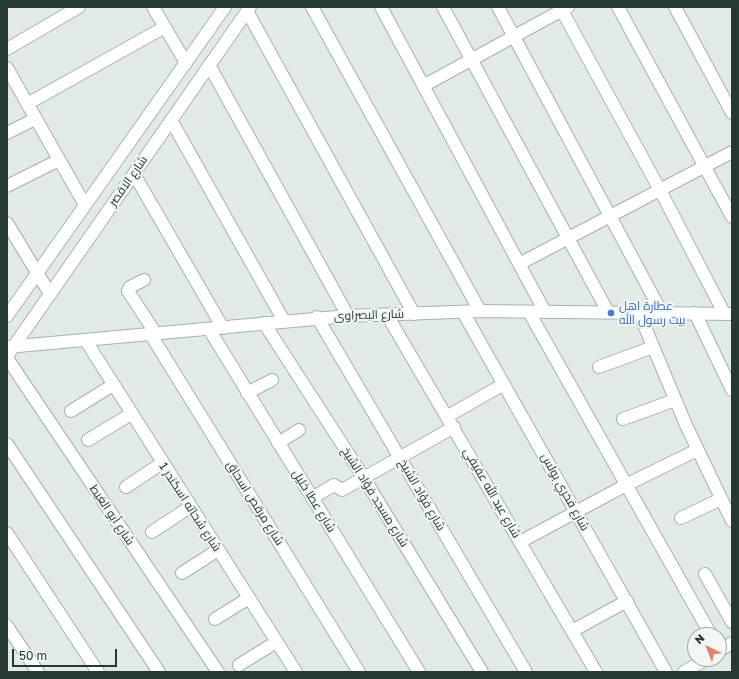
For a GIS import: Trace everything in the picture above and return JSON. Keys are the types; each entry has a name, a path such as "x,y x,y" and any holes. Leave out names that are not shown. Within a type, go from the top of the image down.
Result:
{"street":[{"path":"7,49 79,7"},
{"path":"153,7 186,63"},
{"name":"شارع الاقصر","path":"7,316 225,7"},
{"path":"312,7 480,311"},
{"path":"381,7 545,312"},
{"path":"443,7 608,312"},
{"path":"498,7 662,313"},
{"path":"618,7 732,217"},
{"path":"675,7 732,113"},
{"path":"424,86 514,37 563,8 728,314"},
{"path":"249,9 414,314"},
{"name":"شارع الاقصر","path":"9,352 249,9"},
{"path":"27,104 165,27"},
{"path":"209,66 348,316"},
{"path":"8,74 85,205"},
{"path":"161,98 174,115 284,321"},
{"path":"7,133 35,118"},
{"path":"520,264 732,152"},
{"path":"7,186 59,160"},
{"path":"134,174 223,328"},
{"path":"7,223 10,236 50,294"},
{"name":"شارع مرقص اسحاق","path":"144,280 130,287 128,291 359,672"},
{"name":"شارع البصراوى","path":"9,352 86,341 223,328 317,317 480,311 728,314"},
{"name":"شارع فخري بولس","path":"463,312 666,672"},
{"path":"529,312 706,627"},
{"path":"638,313 697,450 732,521"},
{"path":"695,313 732,390"},
{"name":"شارع عبد الله عفيفي","path":"387,315 596,672"},
{"name":"شارع فؤاد الشيخ","path":"317,317 526,672"},
{"name":"شارع مسجد فؤاد الشيخ","path":"264,323 364,478 482,672"},
{"name":"شارع عطا خليل","path":"209,329 419,672"},
{"name":"شارع شحاته اسكندر 1","path":"86,341 296,672"},
{"path":"599,367 653,347"},
{"name":"شارع أبو الغيط","path":"9,352 218,672"},
{"path":"247,393 272,380"},
{"path":"312,498 334,485 342,490 400,457 504,384"},
{"path":"71,411 113,385"},
{"path":"623,419 675,400"},
{"path":"88,440 131,414"},
{"path":"278,443 299,430"},
{"path":"7,444 159,672"},
{"path":"520,542 626,485 697,450"},
{"path":"126,487 162,463"},
{"path":"681,518 721,499"},
{"path":"152,532 190,507"},
{"path":"7,534 98,672"},
{"path":"182,573 218,550"},
{"path":"706,574 732,622"},
{"path":"215,619 249,598"},
{"path":"572,631 627,601"},
{"path":"7,626 38,672"},
{"path":"239,665 276,642"}],"place":[{"name":"عطارة اهل بيت رسول الله","path":"611,313"}]}
